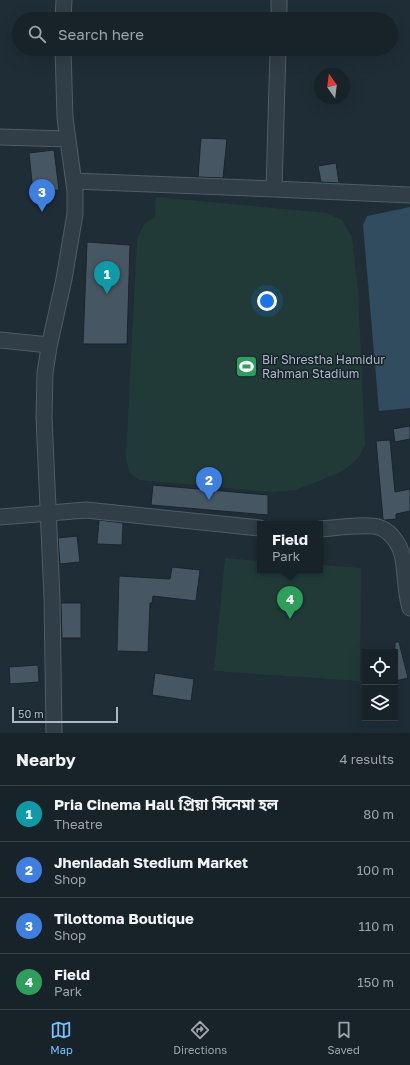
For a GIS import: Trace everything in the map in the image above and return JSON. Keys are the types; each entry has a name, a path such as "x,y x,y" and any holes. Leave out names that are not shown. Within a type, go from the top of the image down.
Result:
{"street":[{"path":"63,12 64,0"},
{"path":"279,0 279,12"},
{"path":"54,733 52,598 44,417 45,373 49,345 75,214 74,181 65,118 63,56"},
{"path":"274,189 278,56"},
{"path":"0,137 68,139"},
{"path":"74,181 410,195"},
{"path":"0,340 49,345"},
{"path":"0,517 86,510 257,528"},
{"path":"323,529 371,526 381,528 395,539 403,559 404,577 410,608"}],"green space":[{"name":"Bir Shrestha Hamidur Rahman Stadium","path":"156,197 327,213 342,220 352,237 358,290 365,445 358,458 343,471 296,490 271,492 139,480 129,472 126,458 137,239 144,224 155,217"},
{"path":"225,558 257,561 257,573 323,573 323,565 361,568 360,681 214,671"}],"water":[{"path":"410,207 410,408 379,411 363,225 367,216"}],"building":[{"path":"201,138 227,139 223,178 198,177"},
{"path":"54,150 59,190 33,192 29,153"},
{"path":"336,163 339,183 321,182 318,166"},
{"path":"87,242 130,245 127,344 83,344"},
{"path":"410,426 410,439 395,442 393,429"},
{"path":"390,440 395,492 410,489 410,511 396,514 396,519 384,520 376,441"},
{"path":"153,485 268,495 268,515 151,505"},
{"path":"99,520 123,523 122,545 97,544"},
{"path":"77,536 80,562 60,564 58,538"},
{"path":"172,567 200,570 196,601 153,596 152,603 150,603 148,652 117,651 119,576 170,579"},
{"path":"61,603 81,603 81,638 62,638"},
{"path":"395,642 399,642 408,678 398,680 398,649 395,649"},
{"path":"38,665 39,682 10,684 9,667"},
{"path":"155,673 194,679 191,701 152,695"}],"place":[{"name":"Tilottoma Boutique","path":"42,212"},
{"name":"Pria Cinema Hall প্রিয়া সিনেমা হল","path":"107,294"},
{"name":"Bir Shrestha Hamidur Rahman Stadium","path":"246,366"},
{"name":"Jheniadah Stedium Market","path":"209,500"},
{"name":"Field","path":"290,619"}]}
